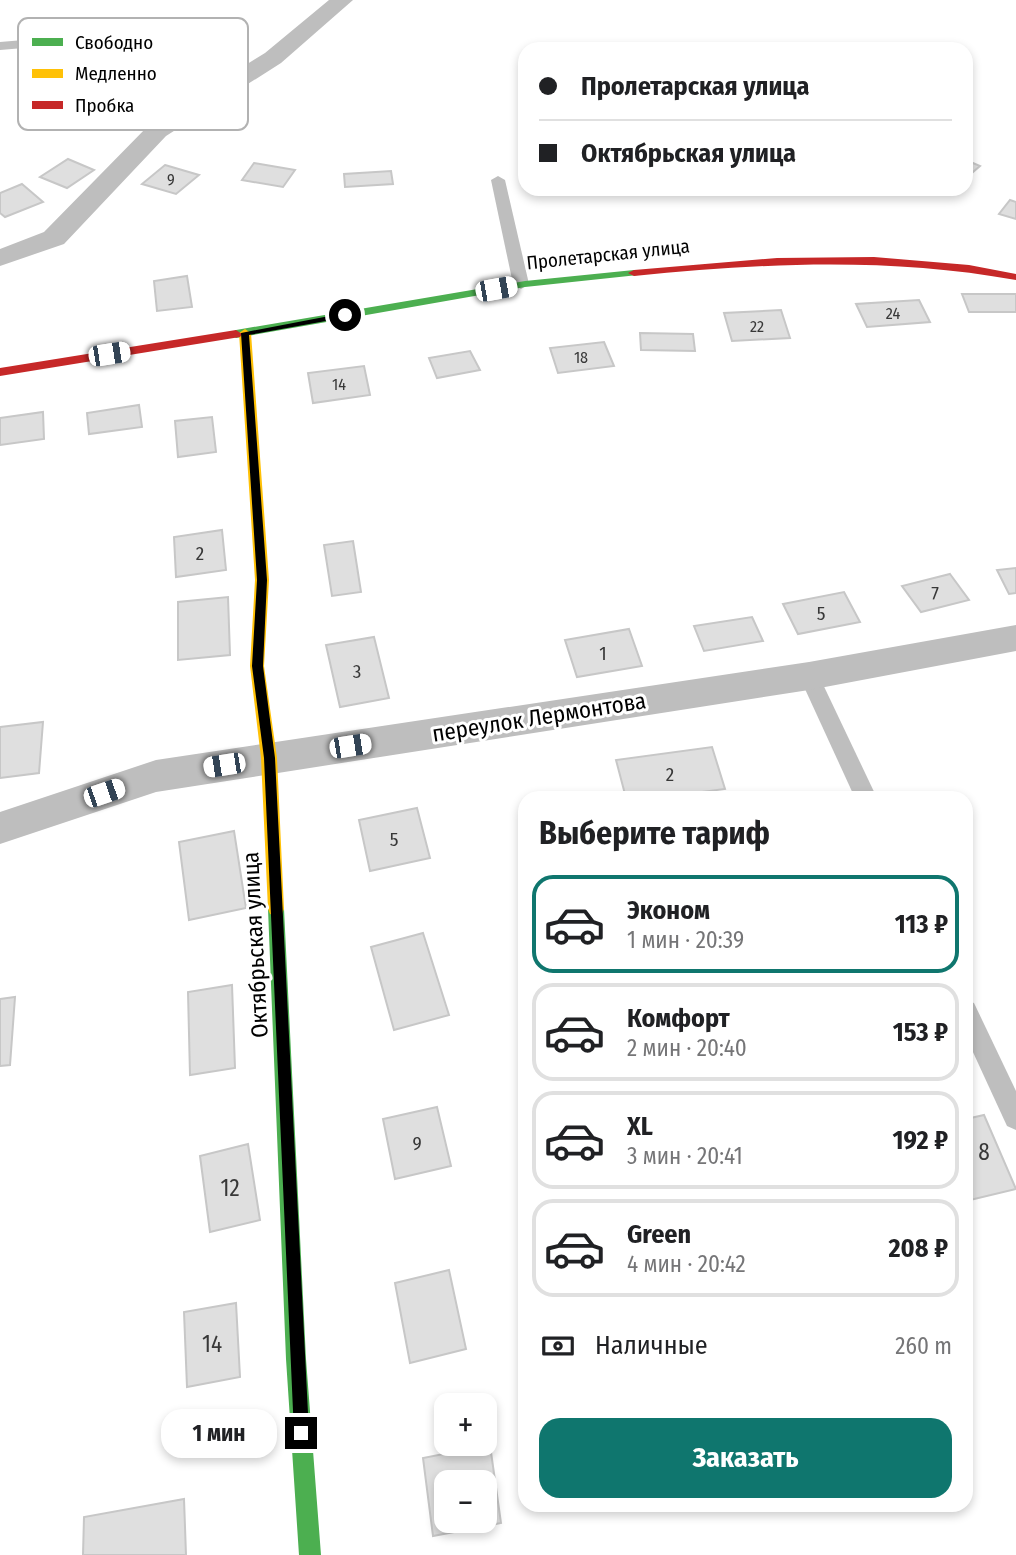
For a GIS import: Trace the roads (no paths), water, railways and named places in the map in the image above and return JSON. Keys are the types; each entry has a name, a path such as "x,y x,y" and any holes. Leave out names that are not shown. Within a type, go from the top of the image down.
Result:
{"street":[{"path":"248,74 273,58 342,0"},
{"path":"0,258 54,238 157,131"},
{"name":"Пролетарская улица","path":"0,372 245,333 521,284 715,264 860,260 988,271 1016,277"},
{"name":"Октябрьская улица","path":"245,333 262,580 257,666 269,758 296,1346 310,1555"},
{"name":"переулок Лермонтова","path":"0,828 156,776 809,676 1016,638"}],"lane":[{"path":"0,46 18,44"},
{"path":"498,180 521,284"},
{"path":"809,676 863,791"},
{"path":"973,1026 1016,1118"}]}
